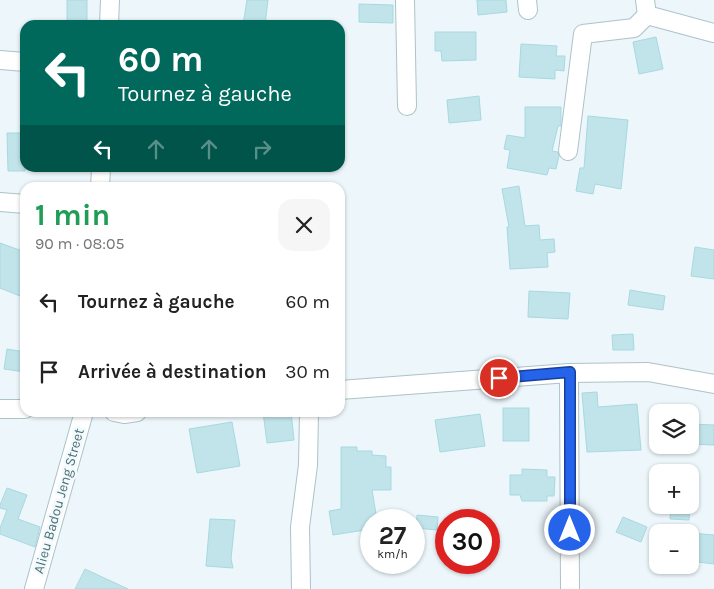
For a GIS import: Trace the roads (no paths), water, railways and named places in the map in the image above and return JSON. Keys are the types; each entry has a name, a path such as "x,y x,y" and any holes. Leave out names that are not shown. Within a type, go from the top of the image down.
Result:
{"street":[{"path":"109,20 110,0"},
{"path":"405,0 407,106"},
{"path":"568,151 583,34 634,28 646,8 714,34"},
{"path":"0,60 20,62"},
{"path":"0,202 20,204"},
{"path":"345,390 570,372 648,372 714,384"},
{"path":"570,372 570,589"},
{"path":"0,409 20,409"},
{"name":"Alieu Badou Jeng Street","path":"34,589 83,417"},
{"path":"301,589 300,527 308,465 309,417"}]}
